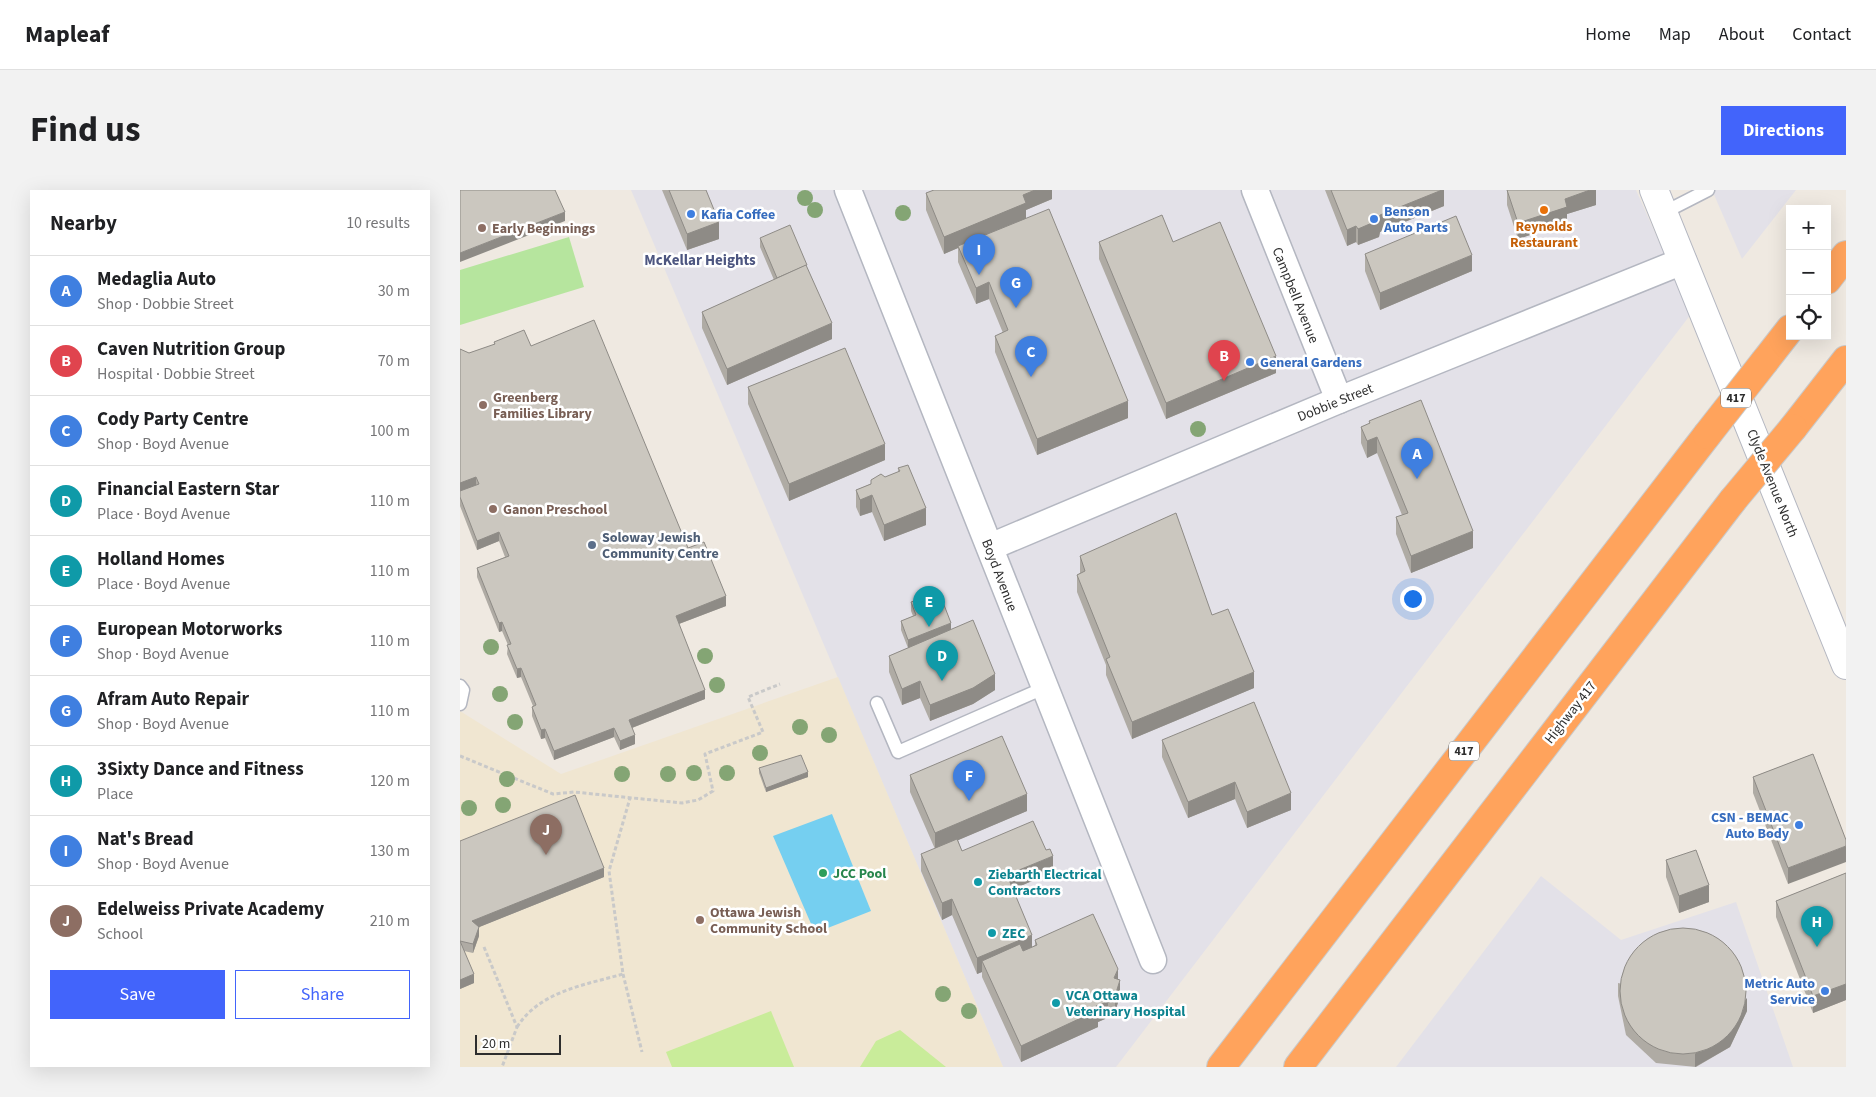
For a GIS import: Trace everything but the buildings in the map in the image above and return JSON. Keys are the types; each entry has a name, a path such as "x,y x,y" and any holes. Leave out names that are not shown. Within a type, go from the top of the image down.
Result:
{"highway":[{"path":"1831,275 1846,255"},
{"name":"417","path":"1221,1067 1786,334"},
{"name":"Highway 417","path":"1298,1067 1733,500 1846,360"}],"street":[{"name":"Boyd Avenue","path":"848,190 1153,960"},
{"name":"Campbell Avenue","path":"1255,190 1339,400"},
{"name":"Clyde Avenue North","path":"1659,201 1846,665"},
{"name":"Dobbie Street","path":"990,547 1339,400 1683,261"}],"lane":[{"path":"1659,201 1708,190"},
{"path":"460,686 463,690 460,704"},
{"path":"877,703 898,752 1044,688"}],"path":[{"path":"460,756 553,794 574,792 682,803 698,800 713,791 706,754 763,732 748,697 780,684"},
{"path":"630,798 609,870 623,974 642,1052"},
{"path":"484,947 517,1027"},
{"path":"502,1067 517,1027 524,1015 550,996 623,974"}],"shaded area":[{"path":"631,190 1636,190 1691,314 1116,1067 1003,1067"},
{"path":"1712,190 1796,190 1742,259"},
{"name":"Ottawa Jewish Community School","path":"838,677 1003,1067 460,1067 460,711 561,774"},
{"path":"1541,876 1621,940 1736,902 1793,1067 1396,1067"}],"green space":[{"path":"569,237 584,287 460,325 460,270"},
{"path":"771,1011 794,1067 672,1067 666,1052"},
{"path":"900,1030 946,1067 860,1067 876,1041"}],"water":[{"name":"JCC Pool","path":"832,814 871,911 815,933 773,836"}],"place":[{"name":"Reynolds Restaurant","path":"1544,210"},
{"name":"Kafia Coffee","path":"691,214"},
{"name":"Benson Auto Parts","path":"1374,219"},
{"name":"Early Beginnings","path":"482,228"},
{"name":"Nat's Bread","path":"979,275"},
{"name":"Afram Auto Repair","path":"1016,308"},
{"name":"General Gardens","path":"1250,362"},
{"name":"Cody Party Centre","path":"1031,377"},
{"name":"Caven Nutrition Group","path":"1224,381"},
{"name":"Greenberg Families Library","path":"483,405"},
{"name":"Medaglia Auto","path":"1417,479"},
{"name":"Ganon Preschool","path":"493,509"},
{"name":"Soloway Jewish Community Centre","path":"592,545"},
{"name":"Holland Homes","path":"929,627"},
{"name":"Financial Eastern Star","path":"942,681"},
{"name":"European Motorworks","path":"969,801"},
{"name":"CSN - BEMAC Auto Body","path":"1799,825"},
{"name":"Edelweiss Private Academy","path":"546,855"},
{"name":"JCC Pool","path":"823,873"},
{"name":"Ziebarth Electrical Contractors","path":"978,882"},
{"name":"Ottawa Jewish Community School","path":"700,920"},
{"name":"ZEC","path":"992,933"},
{"name":"3Sixty Dance and Fitness","path":"1817,947"},
{"name":"Metric Auto Service","path":"1825,991"},
{"name":"VCA Ottawa Veterinary Hospital","path":"1056,1003"}],"district":[{"name":"McKellar Heights","path":"700,260"}]}
